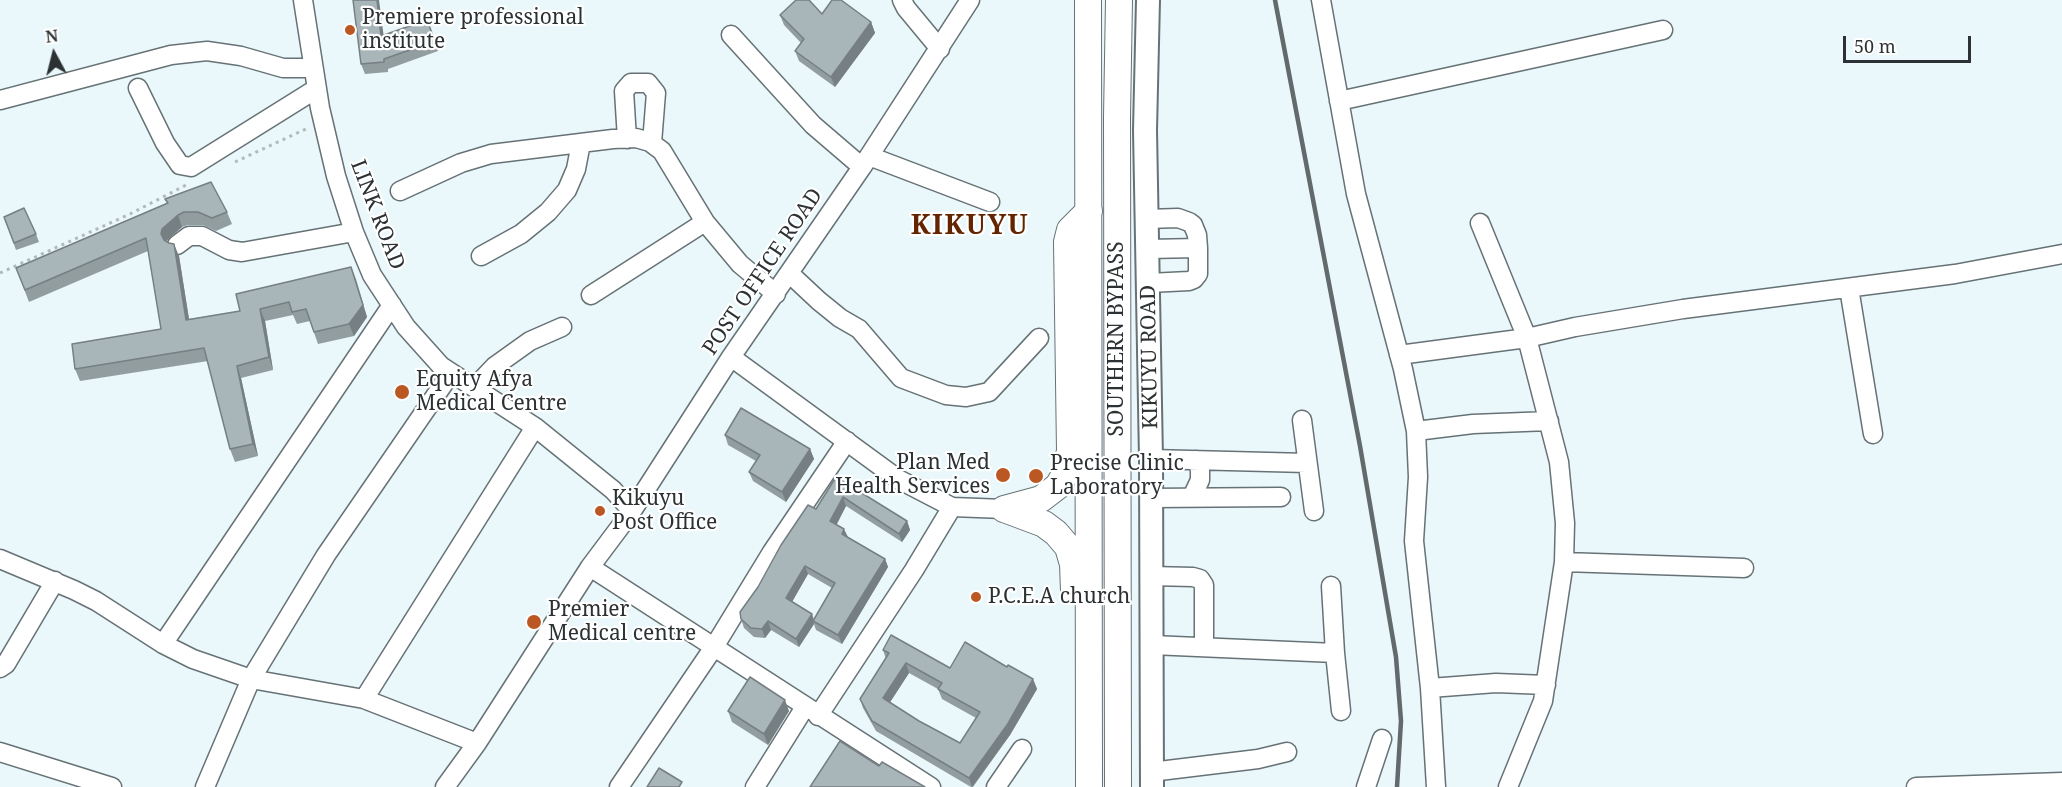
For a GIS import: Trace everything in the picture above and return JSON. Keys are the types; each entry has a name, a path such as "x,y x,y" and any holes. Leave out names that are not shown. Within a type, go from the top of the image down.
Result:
{"highway":[{"name":"SOUTHERN BYPASS","path":"1088,0 1089,787"},
{"name":"SOUTHERN BYPASS","path":"1118,787 1117,117 1119,0"},
{"path":"1004,509 1041,499 1058,486 1064,476 1070,451 1071,434 1068,242 1070,230 1089,211"},
{"path":"1004,509 1044,525 1056,533 1068,547 1075,579 1072,707 1075,727 1089,750"}],"main road":[{"name":"KIKUYU ROAD","path":"1148,0 1145,120 1151,459 1152,779"}],"street":[{"name":"LINK ROAD","path":"303,0 316,89 336,176 354,232 372,275 406,327 441,366 536,427 613,490 632,511"},
{"path":"902,0 906,9 940,49"},
{"name":"POST OFFICE ROAD","path":"445,787 477,742 590,567 632,511 731,357 865,162 970,0"},
{"path":"1321,0 1363,224 1400,355 1416,431 1418,477 1414,541 1430,688 1437,787"},
{"path":"1339,101 1663,30"},
{"path":"731,35 813,125 865,162 990,202"},
{"path":"0,100 171,55 207,51 241,56 284,68 313,68"},
{"path":"627,139 624,91 631,83 648,83 656,93 652,143"},
{"path":"138,88 165,143 180,165 191,167 316,89"},
{"path":"400,191 461,163 491,154 636,138 652,143 662,150 705,222 740,264 776,294"},
{"path":"481,256 521,234 548,212 567,190 576,169 581,143"},
{"path":"1147,219 1178,218 1189,222 1193,225 1197,235 1198,248 1198,274 1194,279 1149,283"},
{"path":"591,294 705,222"},
{"path":"1480,223 1527,338 1559,462 1565,523 1564,562 1543,701 1508,787"},
{"path":"177,244 189,236 202,236 229,250 242,252 354,232"},
{"path":"1148,249 1198,248"},
{"path":"1400,355 1527,338 1575,327 1683,309 1955,274 2062,254"},
{"path":"789,273 840,318 859,329 901,378 946,395 966,397 989,392 1039,338"},
{"path":"1849,288 1873,434"},
{"path":"163,644 392,305"},
{"path":"476,387 495,366 530,340 562,327"},
{"path":"731,357 898,479 952,507 1004,509"},
{"path":"205,787 251,679 326,555 451,373"},
{"path":"1302,420 1314,511"},
{"path":"1416,431 1473,424 1550,421"},
{"path":"364,699 536,427"},
{"path":"620,787 714,647 772,552 847,441"},
{"path":"1151,459 1307,462"},
{"path":"1192,497 1200,480 1200,469 1196,460"},
{"path":"1151,498 1281,497"},
{"path":"755,787 914,570 952,507"},
{"path":"0,559 55,581 96,601 163,644 193,659 251,679 364,699 477,742"},
{"path":"1564,562 1744,568"},
{"path":"590,567 930,787"},
{"path":"1151,576 1200,579 1204,585 1204,647"},
{"path":"0,668 6,664 55,581"},
{"path":"1331,586 1341,711"},
{"path":"1152,645 1335,653"},
{"path":"1430,688 1496,684 1546,685"},
{"path":"1366,787 1382,739"},
{"path":"996,787 1022,749"},
{"path":"0,752 112,787"},
{"path":"1152,779 1287,752"},
{"path":"1916,787 2061,782"}],"path":[{"path":"225,166 317,123"},
{"path":"0,273 130,214 195,181"}],"building":[{"path":"353,0 377,0 381,36 427,20 435,41 384,59 384,62 361,64"},
{"path":"796,0 809,0 822,14 832,0 841,0 871,22 831,77 795,51 804,39 780,15"},
{"path":"211,182 227,212 212,218 198,212 184,212 162,229 161,234 164,240 174,244 186,320 240,311 236,294 351,267 363,305 349,324 314,332 306,309 292,312 289,302 260,309 269,357 237,366 253,444 230,449 204,348 75,369 72,344 161,329 146,238 25,290 16,268 168,203 165,199"},
{"path":"24,208 36,234 14,243 4,217"},
{"path":"741,408 810,449 782,492 749,472 760,455 725,435"},
{"path":"836,477 907,521 899,534 843,497 830,521 844,529 842,534 885,559 838,635 813,621 835,583 805,566 786,598 812,614 796,639 768,621 762,629 751,628 741,619 740,612 808,505 816,509"},
{"path":"891,635 950,668 965,642 1007,667 1008,665 1033,679 1007,725 969,778 872,721 860,699 889,653 883,650","holes":["906,663 942,683 938,689 980,712 960,743 883,698"]},
{"path":"750,677 785,700 764,734 728,711"},
{"path":"840,741 879,766 882,762 925,787 810,787"},
{"path":"659,768 682,782 679,787 647,787"}],"railway":[{"path":"1275,0 1360,446 1396,657 1401,721 1397,787"}],"place":[{"name":"Premiere professional institute","path":"350,30"},
{"name":"Equity Afya Medical Centre","path":"402,392"},
{"name":"Plan Med Health Services","path":"1003,475"},
{"name":"Precise Clinic Laboratory","path":"1036,476"},
{"name":"Kikuyu Post Office","path":"600,511"},
{"name":"P.C.E.A church","path":"976,597"},
{"name":"Premier Medical centre","path":"534,622"}],"district":[{"name":"KIKUYU","path":"970,226"}]}
